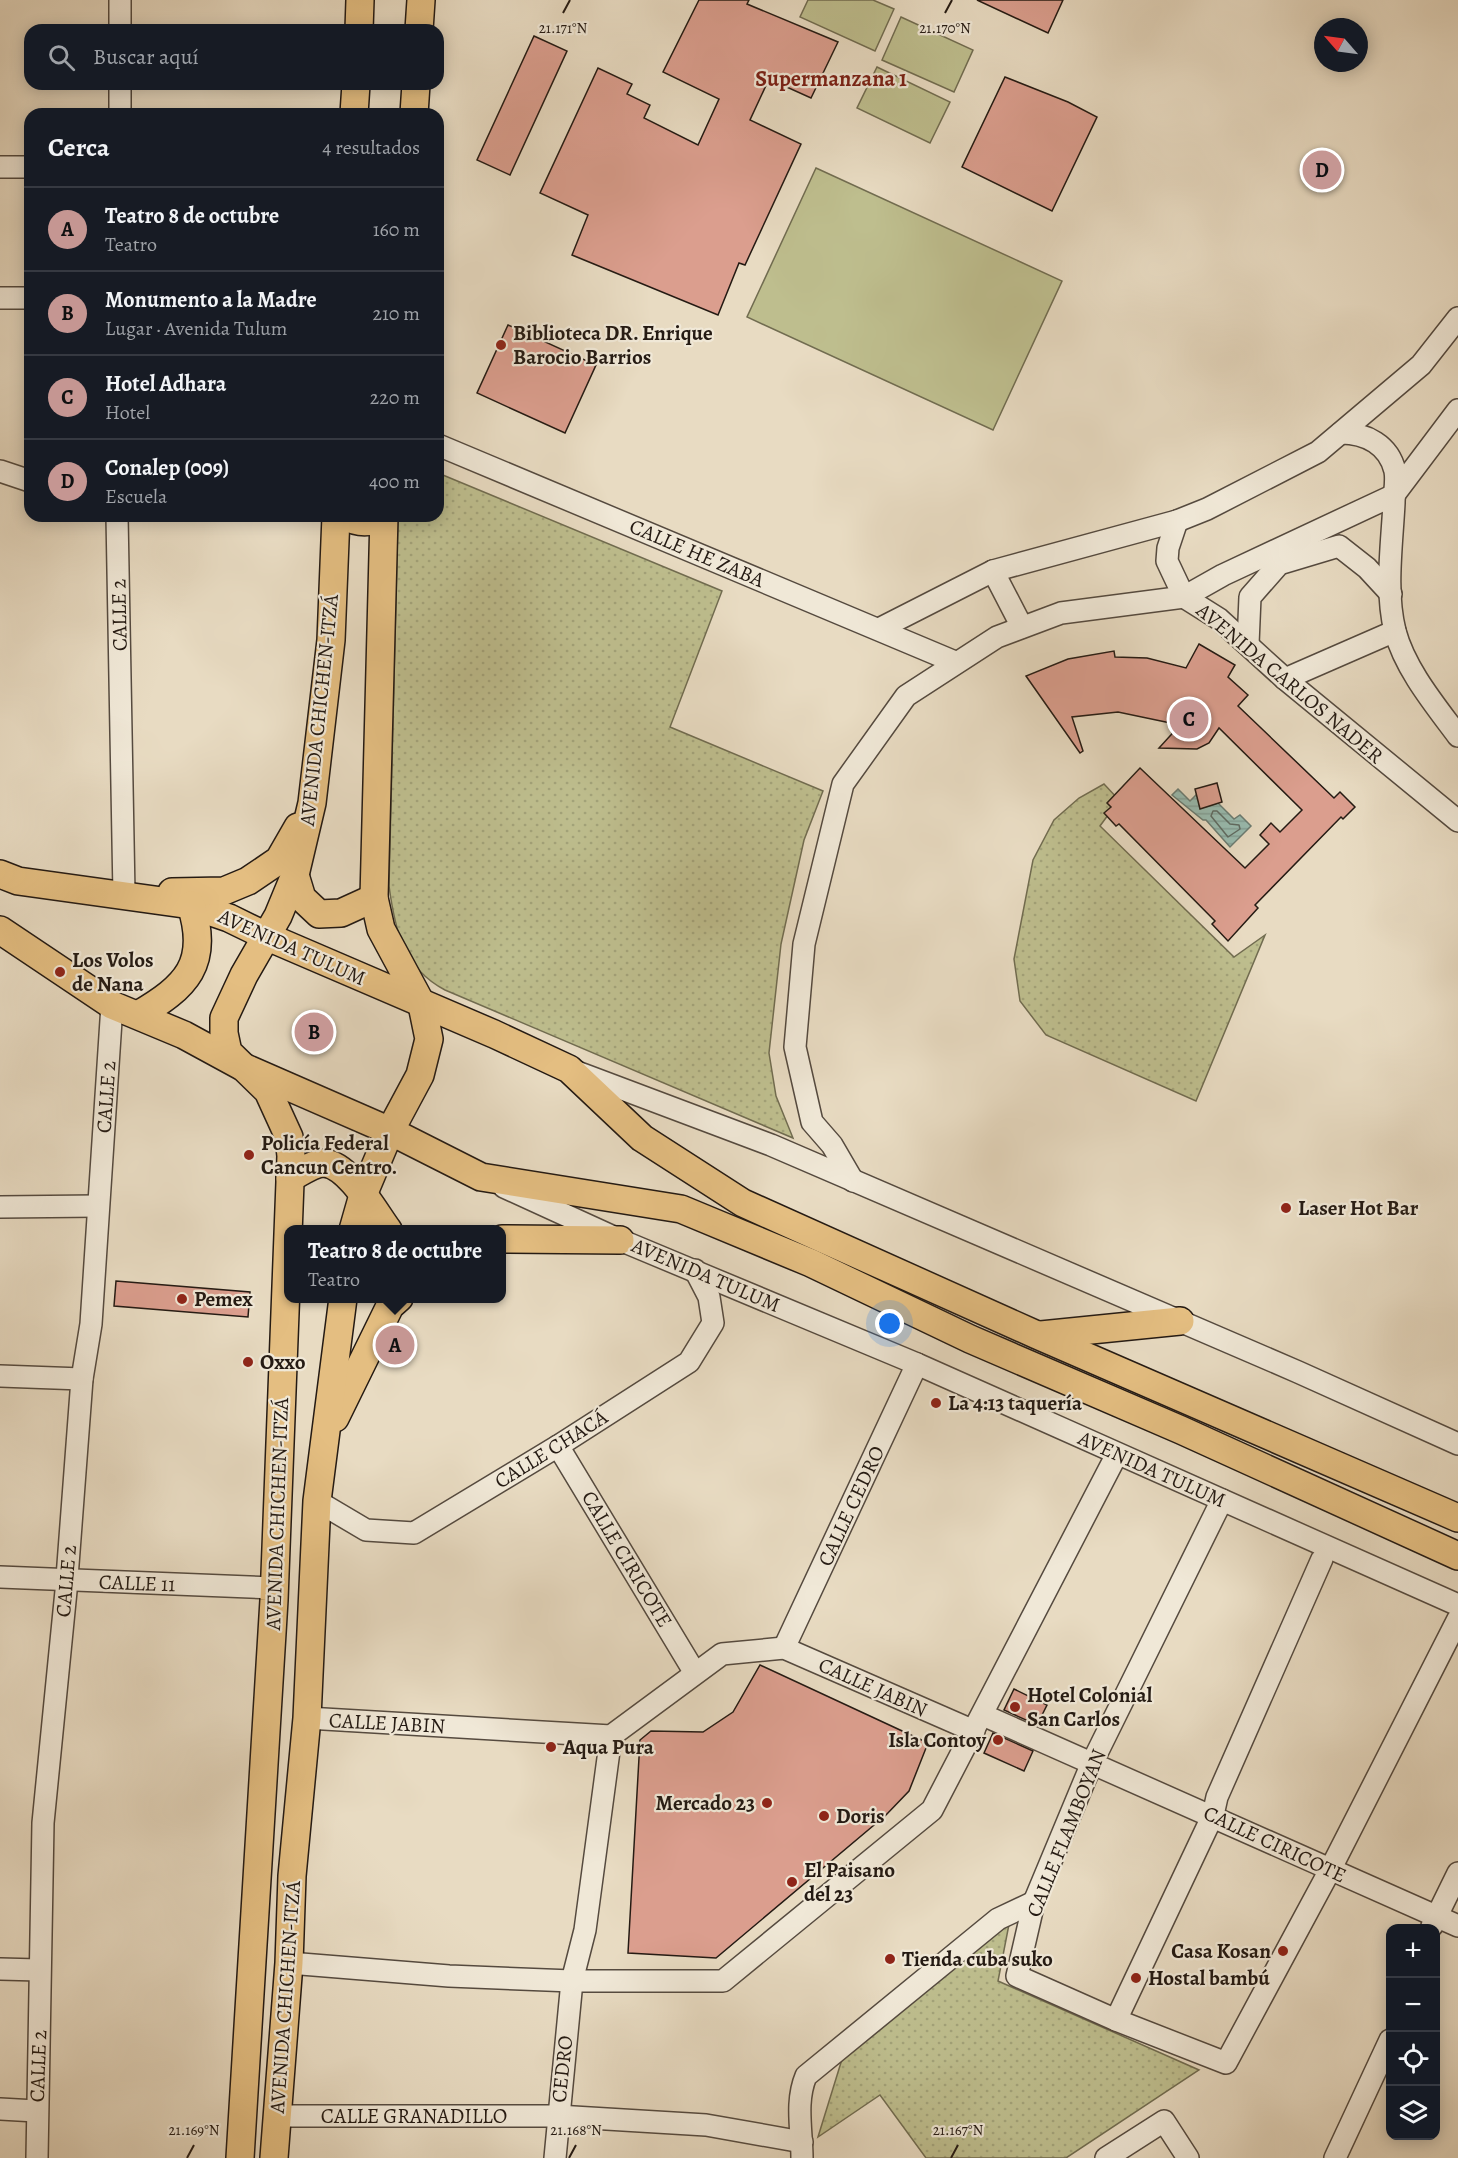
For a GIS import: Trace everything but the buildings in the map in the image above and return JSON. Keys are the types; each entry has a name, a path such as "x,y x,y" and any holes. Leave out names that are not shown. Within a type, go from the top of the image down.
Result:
{"main road":[{"path":"358,24 360,0"},
{"path":"419,24 421,0"},
{"path":"354,108 356,90"},
{"path":"414,108 416,90"},
{"name":"AVENIDA CHICHEN-ITZÁ","path":"288,1225 289,1137 280,1112 268,1091 228,1052 224,1018 244,975 268,938 295,875 312,803 331,640 336,522"},
{"path":"356,522 372,522"},
{"path":"354,1225 363,1195 390,1131 420,1075 429,1039 422,1005 381,929 374,898 384,522"},
{"path":"124,894 224,891 248,881 279,860 312,803"},
{"name":"AVENIDA TULUM","path":"0,874 18,881 191,905 229,918 268,938 569,1069 642,1138 743,1203 1037,1335 1458,1518"},
{"path":"295,875 302,898 319,914 341,913 374,898"},
{"path":"138,1015 166,999 191,974 198,943 196,922 191,905"},
{"name":"AVENIDA TULUM","path":"0,930 112,1005 184,1035 241,1066 390,1131 482,1176 681,1209 811,1263 970,1339 1181,1430 1458,1556"},
{"path":"290,1178 316,1164 326,1163 351,1178 384,1225"},
{"path":"506,1239 620,1240"},
{"name":"AVENIDA CHICHEN-ITZÁ","path":"240,2158 274,1588 285,1303"},
{"name":"AVENIDA CHICHEN-ITZÁ","path":"274,2158 289,1963 292,1876 307,1718 317,1501 343,1303"},
{"path":"326,1438 390,1306 394,1303"},
{"path":"1037,1335 1180,1322"},
{"path":"258,1876 276,1871 292,1876"}],"street":[{"path":"120,0 120,24"},
{"path":"120,90 120,108"},
{"path":"0,167 24,167"},
{"path":"0,297 24,298"},
{"path":"879,629 993,571 1177,521 1207,509 1317,452 1421,365 1458,318"},
{"path":"853,1181 832,1145 812,1122 795,1047 804,944 843,784 906,696 955,662 997,637 1061,613 1184,597 1223,575 1394,495 1458,410"},
{"path":"1341,433 1365,435 1384,449 1395,471 1391,594 1395,631 1410,665 1431,701 1458,736"},
{"name":"CALLE HE ZABA","path":"444,448 955,662"},
{"path":"0,471 24,479"},
{"name":"AVENIDA CARLOS NADER","path":"1177,521 1168,548 1167,561 1184,597 1219,619 1285,680 1456,815"},
{"name":"CALLE 2","path":"117,522 124,894"},
{"path":"1248,644 1250,597 1279,564 1339,546 1368,568 1391,594"},
{"path":"993,571 1022,627"},
{"path":"1285,680 1395,631"},
{"name":"CALLE 2","path":"37,2158 36,2111 43,1823 67,1581 82,1379 91,1324 112,1005"},
{"name":"AVENIDA TULUM","path":"569,1069 771,1145 1458,1444"},
{"name":"AVENIDA TULUM","path":"482,1176 620,1240 917,1364 1458,1605"},
{"path":"0,1207 98,1206"},
{"name":"CALLE CHACÁ","path":"317,1501 366,1530 414,1533 558,1446 689,1362 713,1323 709,1297 695,1270"},
{"name":"CALLE CEDRO","path":"784,1648 917,1364"},
{"path":"0,1376 82,1379"},
{"name":"CALLE CIRICOTE","path":"558,1446 695,1673"},
{"path":"289,1963 448,1976 572,1981 723,1981 932,1810 1117,1454"},
{"name":"CALLE FLAMBOYAN","path":"1222,1500 1092,1764 1034,1902 1017,1976 1116,2020 1226,2064 1330,1870 1458,1619"},
{"path":"1116,2020 1212,1815 1217,1797 1322,1559"},
{"name":"CALLE 11","path":"0,1577 274,1588"},
{"name":"CALLE JABIN","path":"307,1718 610,1736 722,1654 784,1648 1092,1764"},
{"path":"572,1981 585,1929 610,1736"},
{"name":"CALLE CIRICOTE","path":"1092,1764 1212,1815 1434,1922 1458,1926"},
{"path":"1434,1922 1458,1873"},
{"name":"CALLE GRANADILLO","path":"277,2116 558,2116 706,2125 802,2150 800,2104 801,2088 806,2076 998,1919 1034,1902"},
{"path":"0,1969 39,1970"},
{"name":"CEDRO","path":"555,2158 572,1981"},
{"path":"1335,2158 1386,2049"},
{"path":"0,2109 36,2111"},
{"path":"1106,2158 1164,2121 1188,2158"}],"green space":[{"path":"808,0 873,0 894,9 875,51 800,17"},
{"path":"901,17 973,50 954,92 882,60"},
{"path":"877,67 950,102 930,143 857,108"},
{"path":"816,168 1062,281 993,430 747,317"},
{"path":"444,475 722,591 670,727 823,791 804,840 781,944 769,1053 776,1096 793,1138 445,990 419,971 410,959 398,932 389,886 398,522 444,522"},
{"path":"1104,784 1119,800 1100,826 1234,957 1265,935 1196,1101 1046,1035 1020,1001 1014,959 1033,860 1054,820 1079,798"},
{"path":"1011,1914 998,1981 1199,2070 1066,2158 926,2158 880,2095 818,2137 843,2056"}],"water":[{"path":"1178,789 1190,801 1197,794 1201,808 1218,803 1234,819 1240,815 1251,826 1230,847 1206,820 1172,795"}],"place":[{"name":"Conalep (009)","path":"1322,170"},
{"name":"Biblioteca DR. Enrique Barocio Barrios","path":"501,345"},
{"name":"Hotel Adhara","path":"1189,719"},
{"name":"Los Volos de Nana","path":"60,972"},
{"name":"Monumento a la Madre","path":"314,1032"},
{"name":"Policía Federal Cancun Centro.","path":"249,1155"},
{"name":"Laser Hot Bar","path":"1286,1208"},
{"name":"Pemex","path":"182,1299"},
{"name":"Teatro 8 de octubre","path":"395,1345"},
{"name":"Oxxo","path":"248,1362"},
{"name":"La 4:13 taquería","path":"936,1403"},
{"name":"Hotel Colonial San Carlos","path":"1015,1707"},
{"name":"Isla Contoy","path":"998,1740"},
{"name":"Aqua Pura","path":"551,1747"},
{"name":"Mercado 23","path":"767,1803"},
{"name":"Doris","path":"824,1816"},
{"name":"El Paisano del 23","path":"792,1882"},
{"name":"Casa Kosan","path":"1283,1951"},
{"name":"Tienda cuba suko","path":"890,1959"},
{"name":"Hostal bambú","path":"1136,1978"}],"district":[{"name":"Supermanzana 1","path":"831,79"}]}
